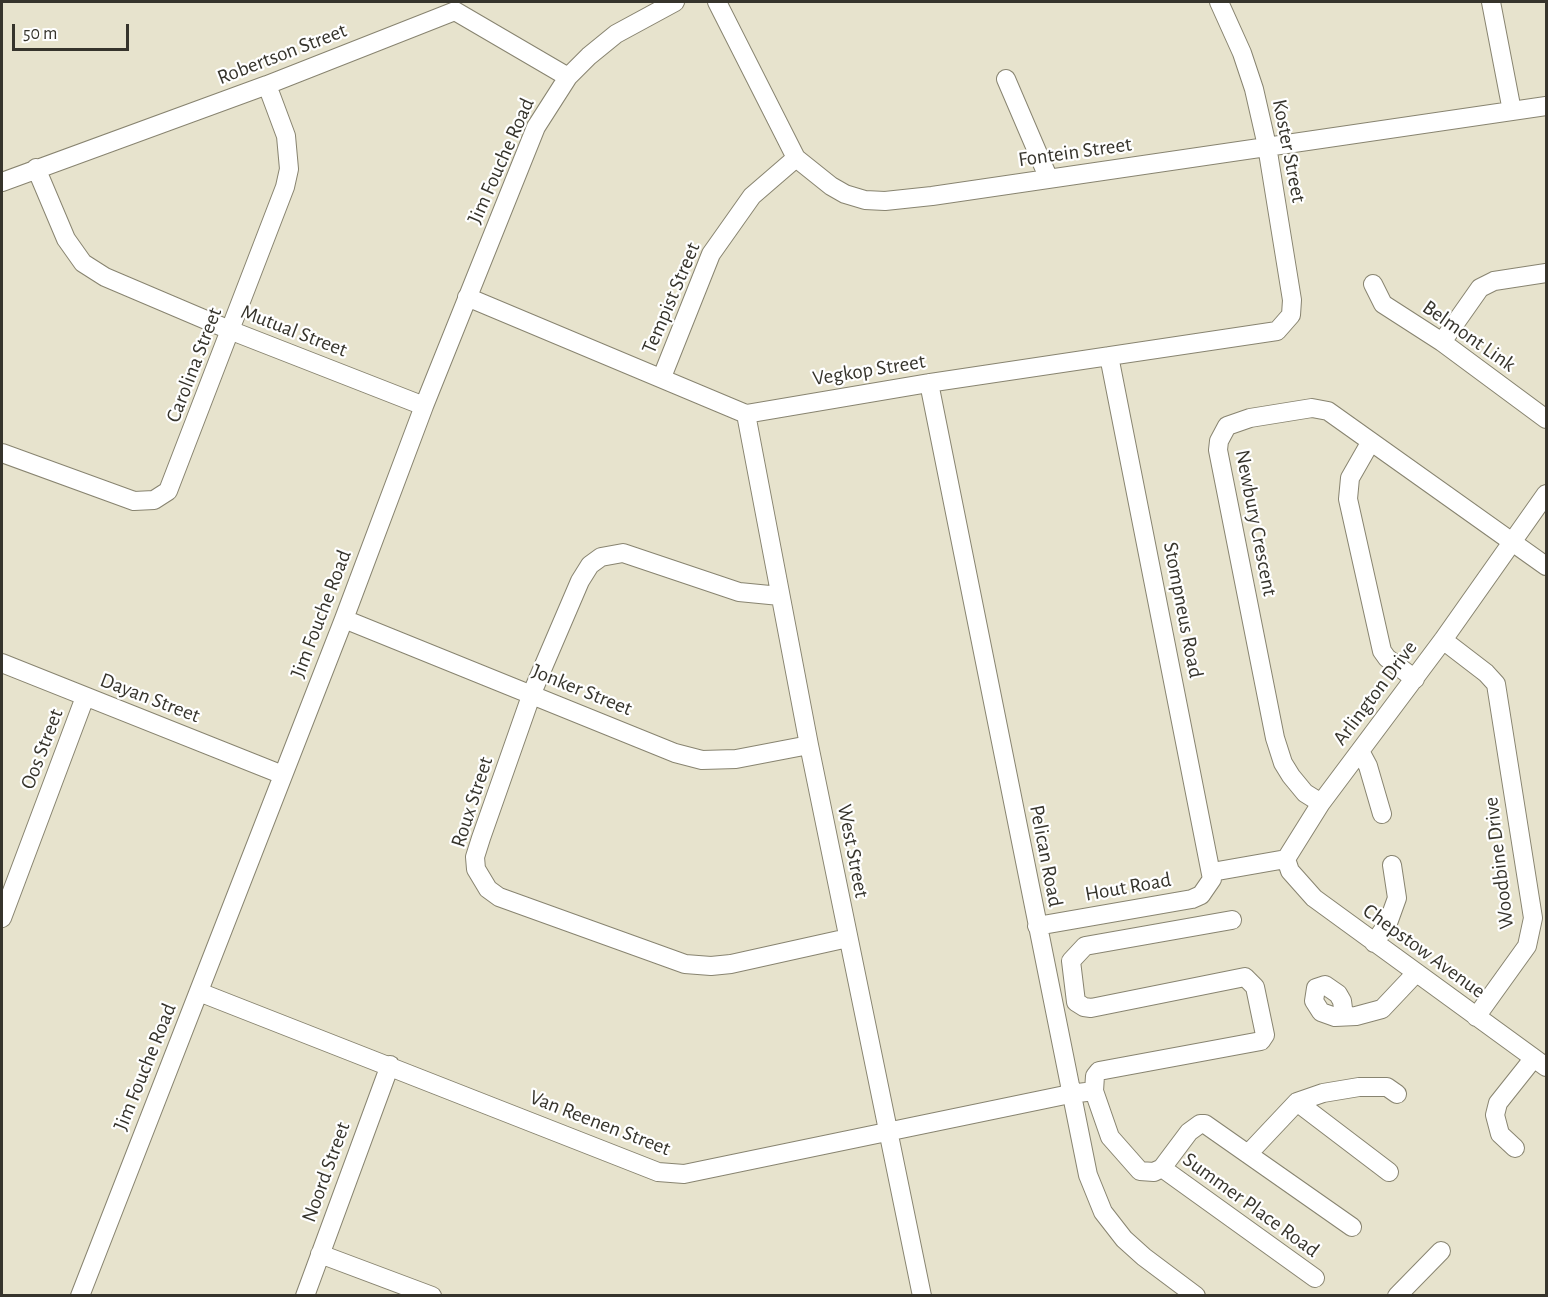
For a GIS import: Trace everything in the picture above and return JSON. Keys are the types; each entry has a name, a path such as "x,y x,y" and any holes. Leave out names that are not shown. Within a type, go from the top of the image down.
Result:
{"street":[{"name":"Jim Fouche Road","path":"80,1296 344,619 424,406 536,128 568,76 616,34 675,2"},
{"name":"Fontein Street","path":"717,2 796,158 831,186 845,194 865,200 885,201 932,196 1048,177 1546,106"},
{"name":"Koster Street","path":"1219,2 1242,53 1254,89 1267,146 1292,300 1291,315"},
{"path":"1491,2 1512,111"},
{"name":"Robertson Street","path":"2,182 267,85 455,6 568,76"},
{"path":"1006,79 1048,177"},
{"name":"Carolina Street","path":"2,453 134,501 154,500 168,491 176,476 232,331 285,187 289,169 286,136 267,85"},
{"name":"Tempist Street","path":"662,377 711,254 752,196 796,158"},
{"name":"Mutual Street","path":"36,168 66,239 83,263 114,281 232,331 424,406"},
{"path":"1442,342 1479,288 1494,281 1546,273"},
{"name":"Belmont Link","path":"1373,284 1383,304 1442,342 1546,419"},
{"path":"468,297 746,414"},
{"name":"Vegkop Street","path":"746,414 929,383 1277,331 1291,315"},
{"name":"Stompneus Road","path":"1109,356 1212,873"},
{"name":"Pelican Road","path":"929,383 1088,1175 1103,1212 1134,1249 1196,1296"},
{"name":"Newbury Crescent","path":"1321,803 1305,793 1292,776 1283,763 1275,738 1219,441 1227,426 1238,421 1319,408 1337,416 1370,443 1546,566"},
{"name":"West Street","path":"746,414 809,745 922,1296"},
{"path":"1370,443 1350,478 1348,499 1382,651 1387,658 1414,679"},
{"name":"Arlington Drive","path":"1286,860 1321,803 1443,640 1546,494"},
{"name":"Roux Street","path":"780,596 739,592 623,553 601,557 590,565 580,581 532,693 475,857 476,869 488,889 506,900 673,962 696,966 730,964 848,938"},
{"name":"Jonker Street","path":"344,619 532,693 675,753 702,760 736,759 809,745"},
{"name":"Woodbine Drive","path":"1443,640 1486,673 1496,684 1533,918 1527,946 1476,1017"},
{"name":"Dayan Street","path":"2,663 283,775"},
{"name":"Oos Street","path":"2,918 8,882 86,697"},
{"path":"1360,751 1368,766 1382,814"},
{"path":"1212,873 1286,860"},
{"name":"Chepstow Avenue","path":"1286,860 1290,871 1314,898 1540,1063"},
{"path":"1374,943 1389,923 1397,898 1392,865"},
{"name":"Hout Road","path":"1037,926 1192,898 1206,889 1212,879 1212,873"},
{"path":"1070,1094 1094,1091 1095,1076 1099,1071 1261,1041 1265,1035 1255,987 1245,977 1083,1007 1076,1002 1071,961 1076,953 1085,946 1232,921"},
{"path":"1344,1016 1382,1009 1416,973"},
{"name":"Van Reenen Street","path":"199,992 670,1174 701,1173 1070,1094"},
{"path":"1515,1148 1500,1134 1495,1114 1498,1103 1540,1063"},
{"name":"Noord Street","path":"305,1296 390,1065"},
{"name":"Summer Place Road","path":"1248,1154 1297,1102 1323,1093 1359,1087 1387,1087 1397,1094"},
{"name":"Summer Place Road","path":"1094,1091 1110,1137 1140,1170 1154,1172 1162,1168 1189,1132 1200,1124 1205,1124 1352,1227"},
{"path":"1297,1102 1389,1172"},
{"name":"Summer Place Road","path":"1162,1168 1315,1278"},
{"path":"1397,1296 1441,1251"},
{"path":"320,1254 432,1296"}]}
